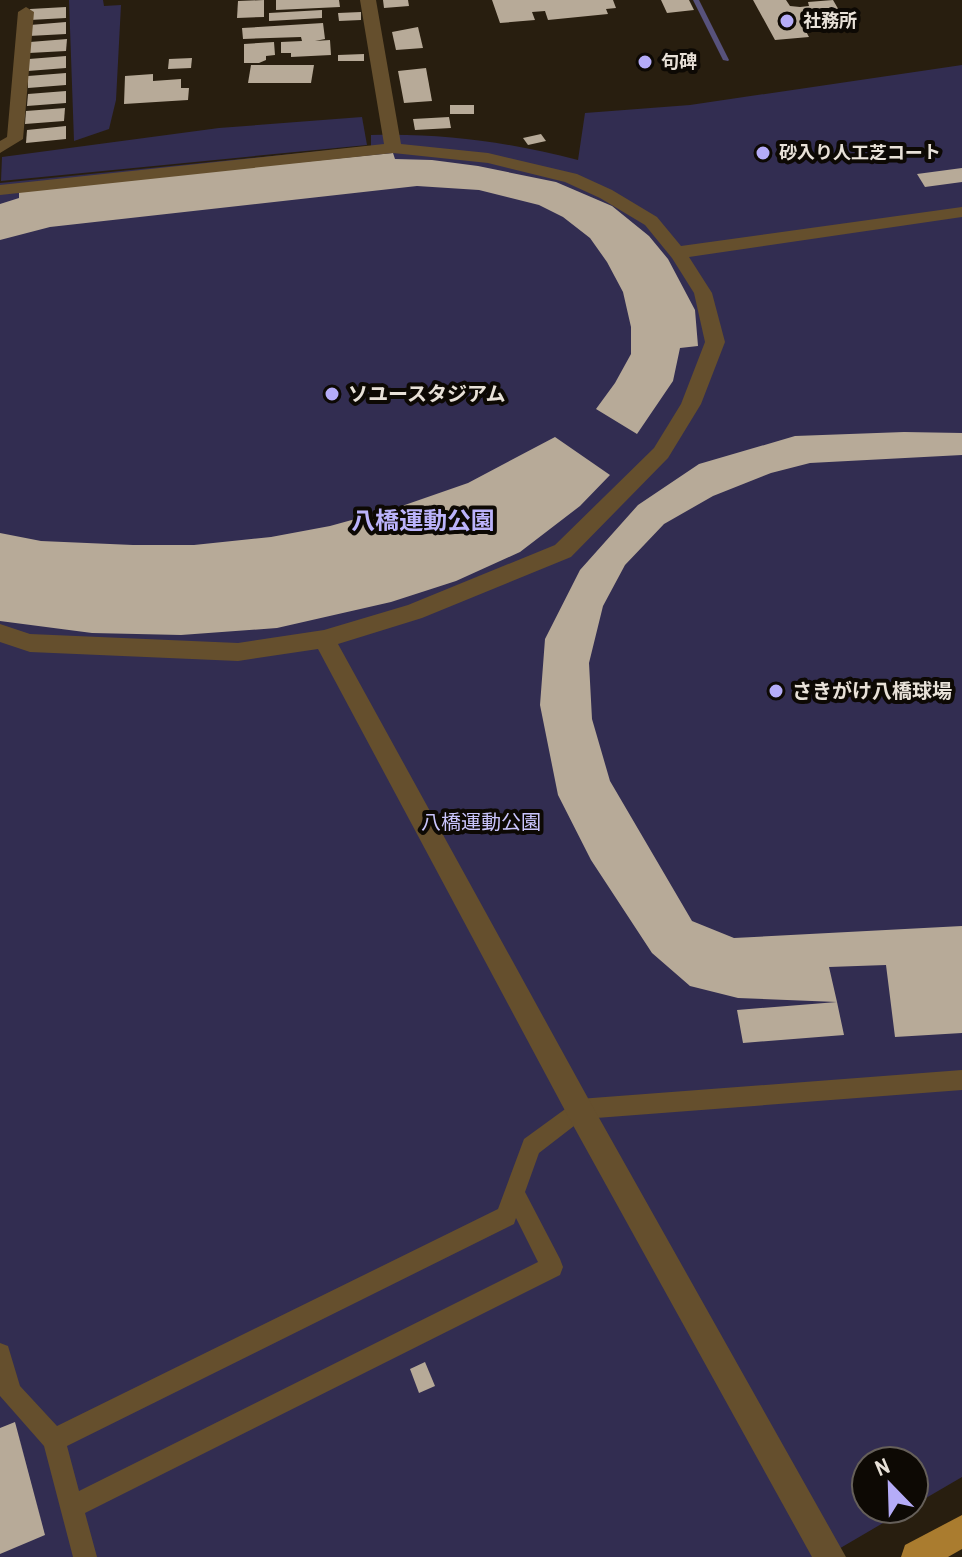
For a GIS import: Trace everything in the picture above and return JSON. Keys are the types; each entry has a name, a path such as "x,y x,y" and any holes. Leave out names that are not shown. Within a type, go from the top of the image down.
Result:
{"main road":[{"path":"917,1557 962,1531"}],"street":[{"path":"368,0 393,148"},
{"path":"0,148 15,139 26,12"},
{"path":"0,190 393,148 488,158 571,178 606,194 651,221 679,255 703,293 715,342 691,404 652,462 563,551 414,612 324,639 238,652 30,643 0,633"},
{"path":"679,255 689,249 962,212"},
{"path":"324,639 579,1109 830,1557"}],"lane":[{"path":"54,1440 506,1216 531,1146 579,1109 962,1080"},
{"path":"72,1507 552,1267 514,1192"},
{"path":"0,1354 10,1392 54,1440 85,1557"}],"green space":[{"path":"69,0 103,0 104,6 121,5 116,100 109,129 74,141"},
{"name":"八橋運動公園","path":"962,65 962,1477 930,1496 930,1445 850,1445 850,1525 880,1525 825,1557 0,1557 0,183 371,146 371,135 476,140 578,160 585,113 690,105"},
{"path":"362,117 367,145 1,181 2,157 219,128"}],"building":[{"path":"264,0 264,17 237,18 238,1"},
{"path":"276,0 339,0 340,7 276,10"},
{"path":"383,0 408,0 409,6 384,8"},
{"path":"492,0 613,0 616,8 606,9 608,14 548,20 545,11 532,12 535,20 500,23"},
{"path":"661,0 689,0 694,10 667,13"},
{"name":"社務所","path":"753,0 786,0 790,6 800,7 809,6 808,2 833,0 847,24 821,27 818,20 801,22 809,37 775,40"},
{"path":"66,7 66,18 30,20 30,9"},
{"path":"322,10 322,18 269,21 269,13"},
{"path":"361,12 361,20 339,21 338,13"},
{"path":"66,22 66,34 29,36 30,25"},
{"path":"323,23 325,39 315,41 330,40 331,55 291,57 291,53 281,53 281,42 302,41 301,37 243,39 242,28"},
{"path":"418,27 423,48 396,50 392,32"},
{"path":"67,39 66,51 29,53 30,42"},
{"path":"274,42 275,55 266,56 266,60 259,63 244,63 244,44"},
{"path":"364,54 364,61 338,61 338,55"},
{"path":"66,56 66,68 28,71 29,59"},
{"path":"192,58 191,68 168,69 169,59"},
{"path":"251,65 314,65 311,83 248,83"},
{"path":"426,68 432,101 404,103 398,71"},
{"path":"66,73 66,85 28,88 28,76"},
{"path":"153,74 153,81 181,79 181,88 189,88 188,100 124,104 125,76"},
{"path":"66,91 66,103 27,106 28,94"},
{"path":"450,105 474,105 474,114 450,114"},
{"path":"65,108 64,121 25,124 26,111"},
{"path":"449,117 451,128 415,130 413,119"},
{"path":"66,126 66,139 26,143 27,130"},
{"path":"541,134 546,141 528,145 523,138"},
{"path":"393,153 395,159 478,166 556,182 612,206 649,236 668,259 695,310 698,346 680,348 673,381 637,434 596,409 631,354 631,327 623,292 590,238 563,217 539,205 479,190 417,186 50,227 0,240 0,204 19,198 19,190"},
{"path":"962,168 962,182 925,187 917,174"},
{"path":"962,433 962,455 810,463 771,473 713,496 664,524 625,565 603,606 589,663 592,719 610,781 692,921 734,938 962,926 962,1033 895,1037 886,965 829,967 837,1002 738,998 690,986 652,953 591,860 558,795 540,705 545,639 580,570 638,505 699,464 795,436"},
{"path":"555,437 610,475 580,506 520,552 456,581 391,602 277,628 181,635 92,633 0,621 0,533 41,541 133,545 194,545 271,537 330,526 468,483"},
{"path":"837,1002 844,1035 743,1043 737,1010"},
{"path":"425,1362 435,1386 419,1393 410,1369"},
{"path":"15,1422 45,1535 0,1554 0,1428"}],"waterway":[{"path":"696,0 726,60"}],"place":[{"name":"社務所","path":"787,21"},
{"name":"句碑","path":"645,62"},
{"name":"砂入り人工芝コート","path":"763,153"},
{"name":"ソユースタジアム","path":"332,394"},
{"name":"さきがけ八橋球場","path":"776,691"}],"district":[{"name":"八橋運動公園","path":"423,521"}]}
